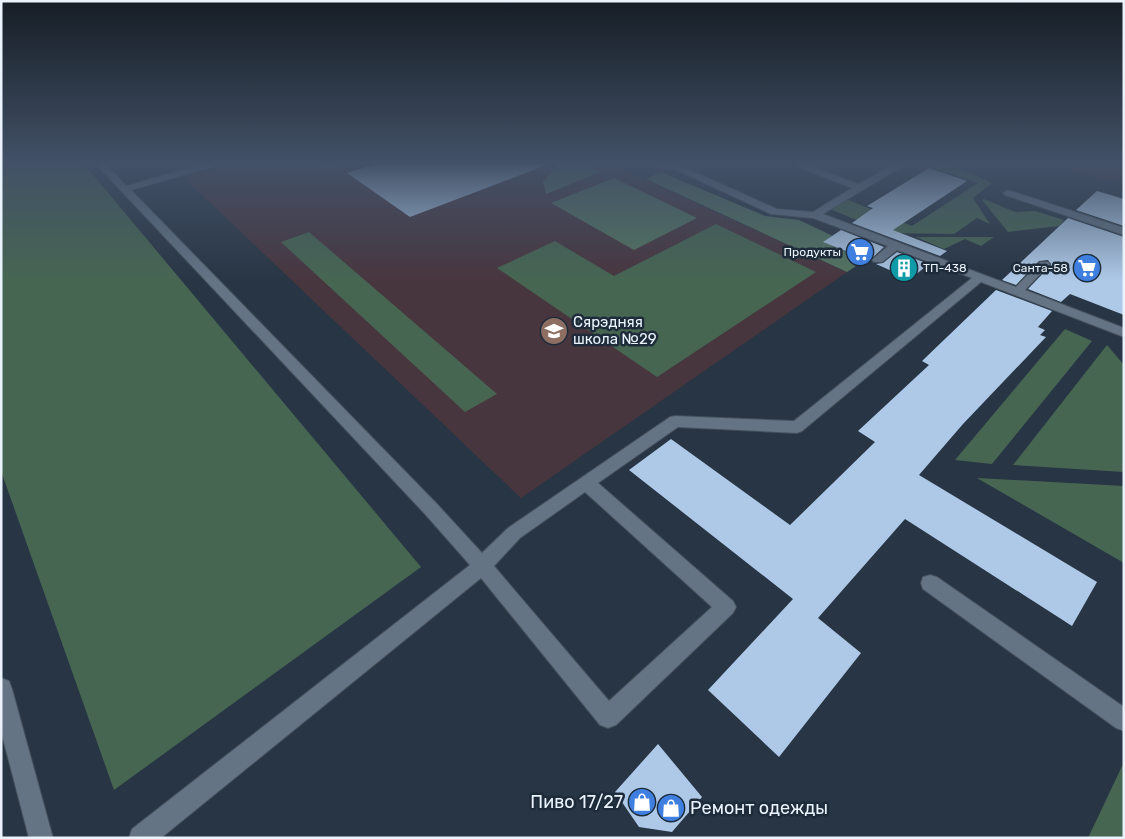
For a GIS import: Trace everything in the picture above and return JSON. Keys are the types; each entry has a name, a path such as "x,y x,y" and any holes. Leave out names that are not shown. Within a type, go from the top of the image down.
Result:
{"street":[{"path":"138,203 430,509 482,566 608,717 726,607 586,483"},
{"path":"756,203 776,212 815,215 1124,333"},
{"path":"815,215 834,203"},
{"path":"1038,203 1124,232"},
{"path":"878,260 896,245"},
{"path":"1017,292 1044,264"},
{"path":"141,838 482,566 514,533 675,421 797,427 980,277"},
{"path":"930,583 1124,720"},
{"path":"1,689 41,838"}],"shaded area":[{"name":"Сярэдняя школа №29","path":"210,203 697,203 847,272 521,498"}],"green space":[{"path":"1,203 117,203 421,567 114,790 1,471"},
{"path":"551,203 666,203 697,218 634,250"},
{"path":"698,203 735,203 765,216 799,220 833,236 824,242 865,260 847,272"},
{"path":"839,203 856,203 912,226 947,203 976,203 990,224 977,218 954,234 888,233 830,209"},
{"path":"985,203 994,203 1015,212 1035,211 1064,220 1059,226 1008,232"},
{"path":"716,224 816,272 657,377 497,268 555,241 614,276"},
{"path":"309,232 497,394 465,412 281,242"},
{"path":"916,237 994,237 981,246 965,239 944,249"},
{"path":"1065,329 1092,341 992,464 955,460"},
{"path":"1107,345 1124,365 1124,472 1013,465"},
{"path":"977,478 1124,486 1124,563"},
{"path":"1124,762 1124,838 1088,838"}],"building":[{"path":"390,203 446,203 410,217"},
{"path":"872,203 934,203 893,230 947,251 940,256 852,223 873,208 867,206"},
{"path":"1084,203 1124,203 1124,226 1076,210"},
{"name":"Санта-58","path":"1068,218 1124,237 1124,315 1070,294 1061,302 1028,289 1051,265 1048,260 1039,261 1016,285 1002,280"},
{"path":"841,230 884,247 871,261 823,242"},
{"path":"897,252 929,264 910,279 876,264 883,263"},
{"path":"996,290 1052,311 1038,327 1045,330 1040,335 1046,337 963,424 919,475 1097,582 1072,626 905,519 818,618 861,653 779,757 708,690 793,599 629,470 671,439 790,525 875,442 858,431 929,365 922,361"},
{"path":"658,744 702,797 672,832 639,827 615,792"}],"place":[{"name":"Продукты","path":"860,252"},
{"name":"ТП-438","path":"904,268"},
{"name":"Санта-58","path":"1087,268"},
{"name":"Сярэдняя школа №29","path":"554,331"},
{"name":"Пиво 17/27","path":"642,802"},
{"name":"Ремонт одежды","path":"671,808"}]}
